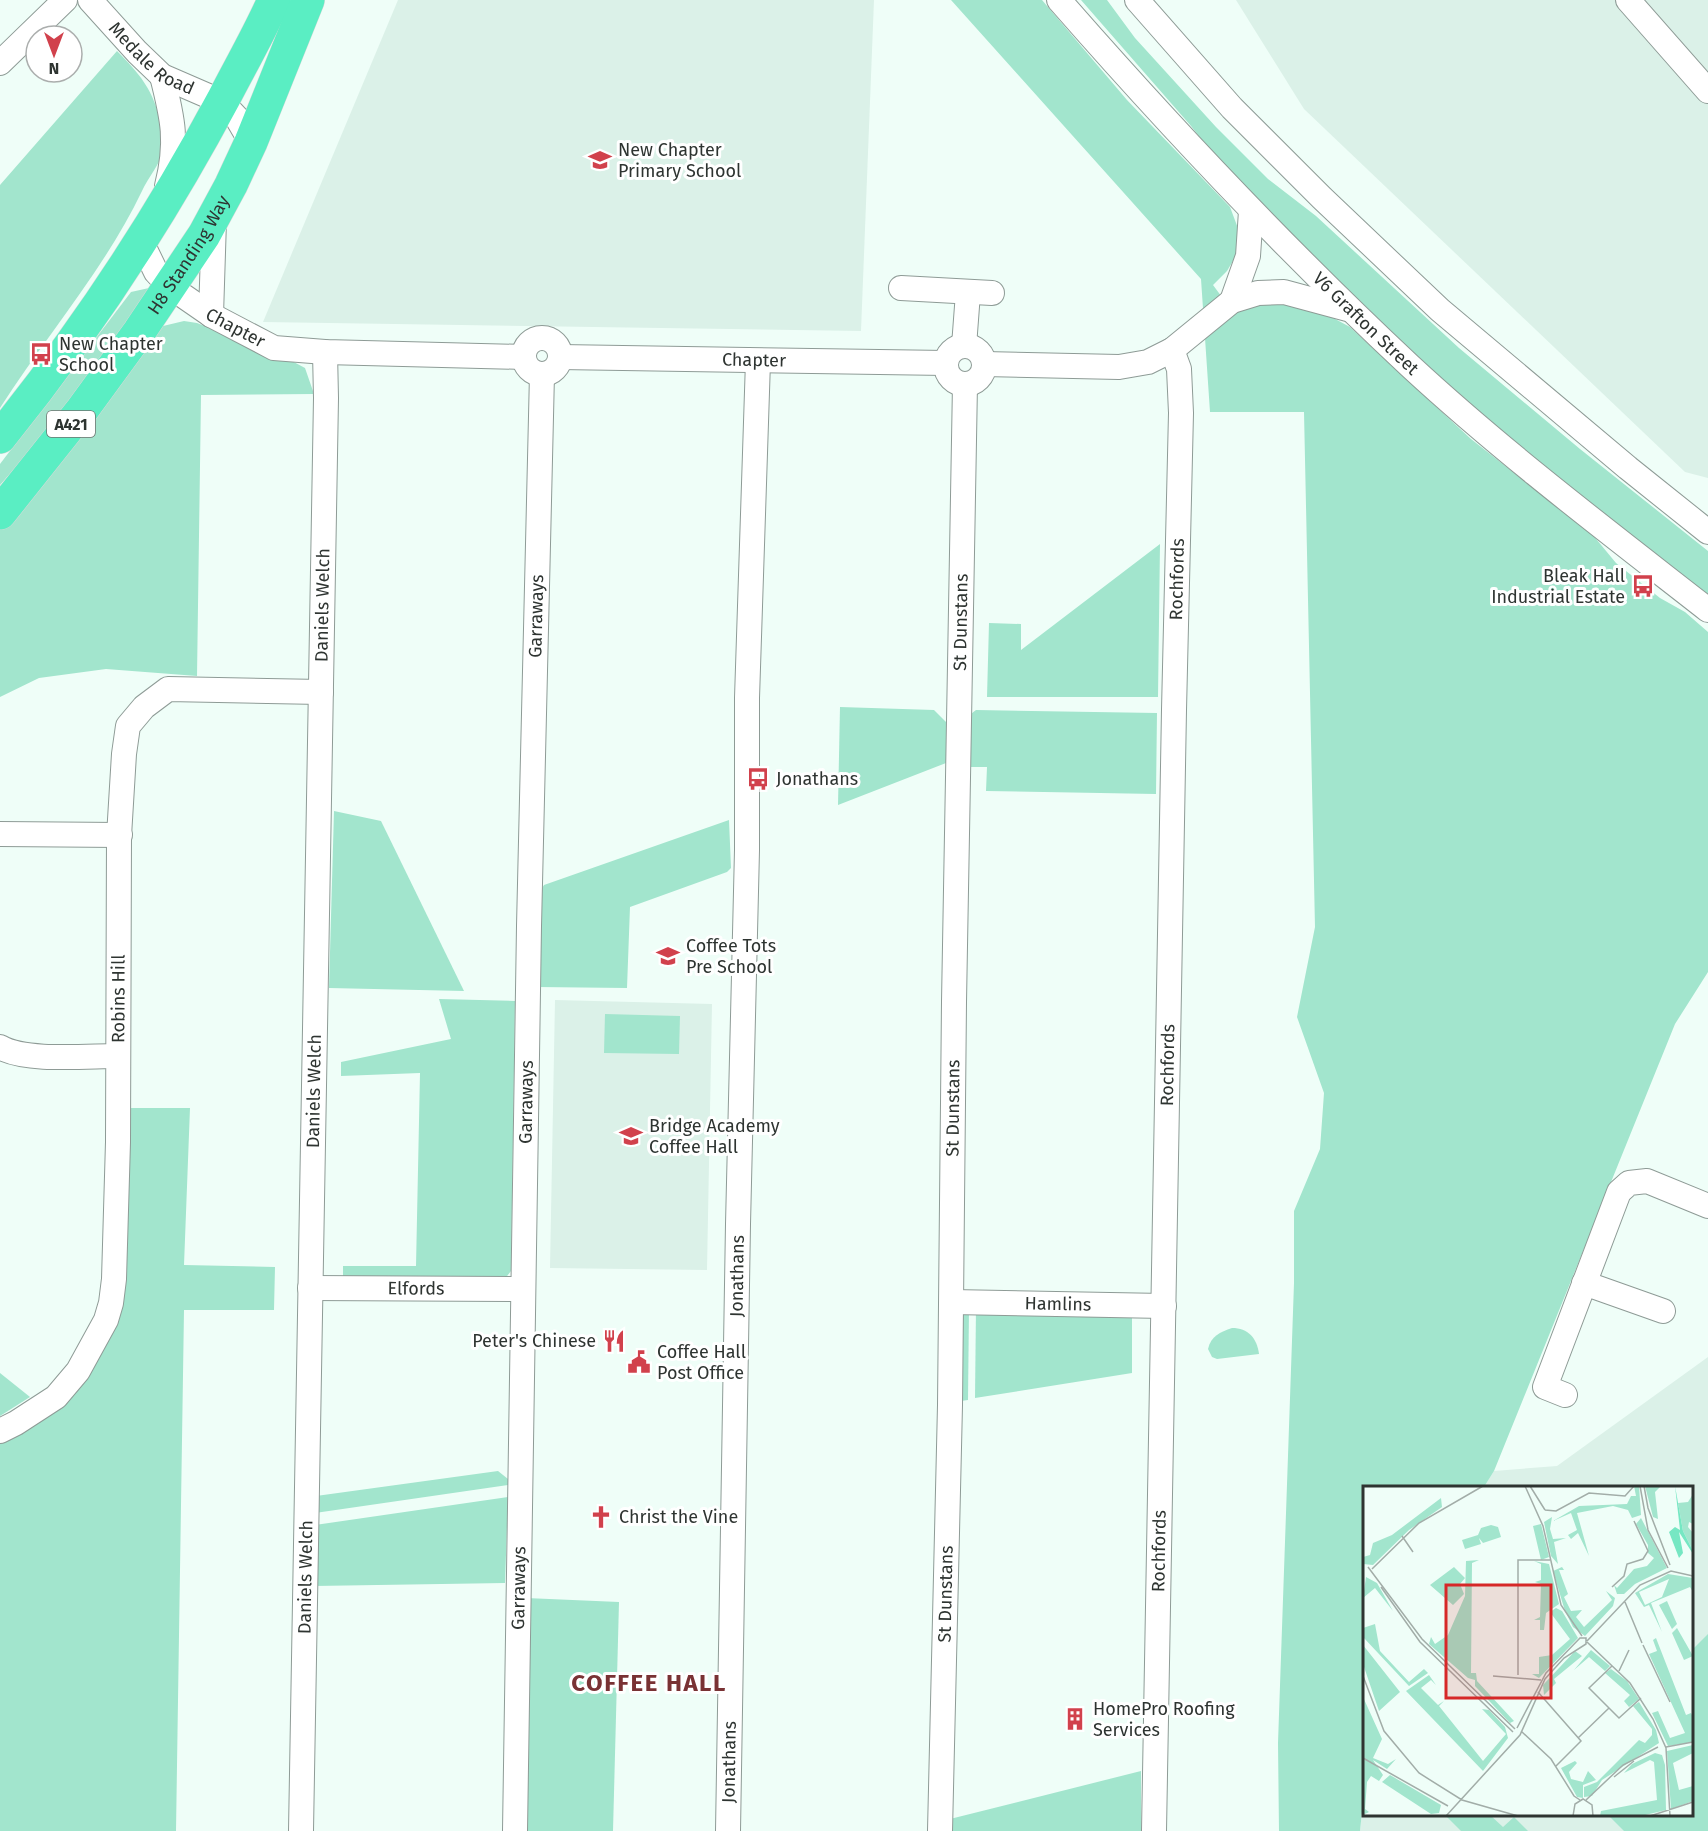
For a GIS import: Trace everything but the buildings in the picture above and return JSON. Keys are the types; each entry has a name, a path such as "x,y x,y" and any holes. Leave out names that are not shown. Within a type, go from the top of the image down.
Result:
{"highway":[{"name":"H8 Standing Way","path":"0,513 82,410 139,332 162,279 210,231 231,185 236,121 274,0"},
{"name":"H8 Standing Way","path":"0,437 50,376 96,310 153,221 182,158 236,121 277,75 308,0"},
{"path":"96,310 125,289 162,279"}],"street":[{"path":"0,63 65,0"},
{"name":"Medale Road","path":"90,0 162,76 236,121"},
{"name":"V6 Grafton Street","path":"1059,0 1251,211 1411,367 1592,520 1708,610"},
{"path":"1137,0 1232,108 1322,198 1440,310 1708,532"},
{"path":"1628,0 1708,91"},
{"path":"162,76 172,115 174,136 182,158"},
{"path":"1232,301 1248,256 1251,211"},
{"path":"153,221 162,279"},
{"path":"210,231 211,315"},
{"name":"Chapter","path":"162,279 211,315 274,348 325,352 524,357"},
{"path":"902,288 992,293"},
{"path":"984,364 1119,367 1148,362 1172,350 1232,301 1258,293 1284,292 1302,295 1354,312"},
{"path":"964,346 968,293"},
{"path":"540,338 552,341 560,351 557,367 543,374 532,371 524,357 530,342 540,338"},
{"path":"964,346 980,353 984,364 981,376 965,384 953,380 946,369 946,363 954,349 964,346"},
{"name":"Rochfords","path":"1154,1831 1173,722 1181,413 1179,369 1172,350"},
{"name":"Daniels Welch","path":"301,1831 326,409 325,352"},
{"name":"Chapter","path":"560,357 946,363"},
{"name":"Jonathans","path":"728,1831 738,1200 747,850 747,698 758,361"},
{"name":"Garraways","path":"515,1831 530,915 543,374"},
{"name":"St Dunstans","path":"940,1831 952,1302 965,384"},
{"name":"Robins Hill","path":"0,1431 56,1397 78,1371 106,1320 114,1279 120,834 124,754 128,726 144,707 168,689 321,692"},
{"path":"0,834 120,834"},
{"path":"0,1047 7,1051 31,1056 117,1056"},
{"path":"1565,1395 1545,1387 1619,1192 1629,1183 1647,1181 1708,1206"},
{"path":"1584,1283 1663,1311"},
{"name":"Elfords","path":"310,1288 524,1289"},
{"name":"Hamlins","path":"952,1302 1164,1306"}],"shaded area":[{"name":"New Chapter Primary School","path":"398,0 874,0 861,331 263,322"},
{"path":"1236,0 1708,0 1708,478 1685,472 1304,109"},
{"name":"Bridge Academy Coffee Hall","path":"555,1000 712,1004 707,1270 550,1268"},
{"path":"1708,1357 1708,1831 1360,1831 1363,1802 1363,1816 1693,1816 1693,1486 1485,1486 1494,1471 1557,1466"}],"green space":[{"path":"951,0 1042,0 1127,100 1230,207 1239,231 1237,254 1227,271 1213,285 1230,308 1270,297 1324,313 1350,327 1471,439 1592,534 1616,563 1660,598 1685,612 1708,632 1708,972 1675,1024 1494,1471 1485,1486 1363,1486 1363,1802 1360,1831 1279,1831 1278,1743 1294,1283 1294,1211 1320,1149 1324,1093 1297,1017 1315,927 1304,412 1210,412 1201,279"},
{"path":"1081,0 1107,0 1135,38 1216,127 1268,179 1316,216 1459,348 1580,449 1708,551 1708,601 1441,382 1230,176 1191,126"},
{"path":"117,51 141,78 152,97 160,120 164,147 157,166 111,247 0,408 0,185"},
{"path":"149,288 152,290 58,419 0,485 0,464 131,292"},
{"path":"184,321 197,323 305,368 314,394 201,395 197,676 106,669 39,678 0,697 0,520 156,331 163,326"},
{"path":"1160,544 1158,697 987,697 989,623 1021,624 1021,650"},
{"path":"840,707 934,710 946,722 946,763 838,805"},
{"path":"976,710 1157,713 1156,794 986,791 987,767 965,767 967,717"},
{"path":"334,811 381,821 464,991 329,988"},
{"path":"729,820 731,868 727,872 630,907 627,988 537,987 538,895 544,885"},
{"path":"439,999 515,1001 511,1271 504,1280 343,1281 343,1266 416,1266 420,1073 341,1076 341,1062 451,1039"},
{"path":"605,1014 680,1016 679,1054 604,1053"},
{"path":"127,1108 190,1108 184,1265 275,1267 274,1310 184,1310 176,1831 0,1831 0,1442 33,1427 57,1410 116,1320 127,1253"},
{"path":"976,1307 1132,1310 1132,1373 975,1398"},
{"path":"969,1308 968,1400 954,1402 958,1317"},
{"path":"1238,1328 1251,1335 1259,1354 1217,1359 1212,1357 1208,1349 1211,1341 1220,1333"},
{"path":"0,1373 30,1397 0,1416"},
{"path":"498,1471 508,1479 508,1485 315,1513 316,1496"},
{"path":"508,1497 505,1583 314,1586 315,1525"},
{"path":"526,1598 619,1602 613,1831 522,1831"},
{"path":"1708,1634 1708,1831 1624,1831 1609,1816 1693,1816 1693,1649"},
{"path":"1141,1771 1141,1831 950,1831 950,1819"},
{"path":"1446,1816 1491,1816 1503,1827 1514,1817 1528,1831 1461,1831"}],"place":[{"name":"New Chapter Primary School","path":"600,160"},
{"name":"New Chapter School","path":"41,354"},
{"name":"Bleak Hall Industrial Estate","path":"1643,586"},
{"name":"Jonathans","path":"758,779"},
{"name":"Coffee Tots Pre School","path":"668,956"},
{"name":"Bridge Academy Coffee Hall","path":"631,1136"},
{"name":"Peter's Chinese","path":"614,1341"},
{"name":"Coffee Hall Post Office","path":"639,1362"},
{"name":"Christ the Vine","path":"601,1517"},
{"name":"HomePro Roofing Services","path":"1075,1719"}],"district":[{"name":"COFFEE HALL","path":"649,1683"}]}
